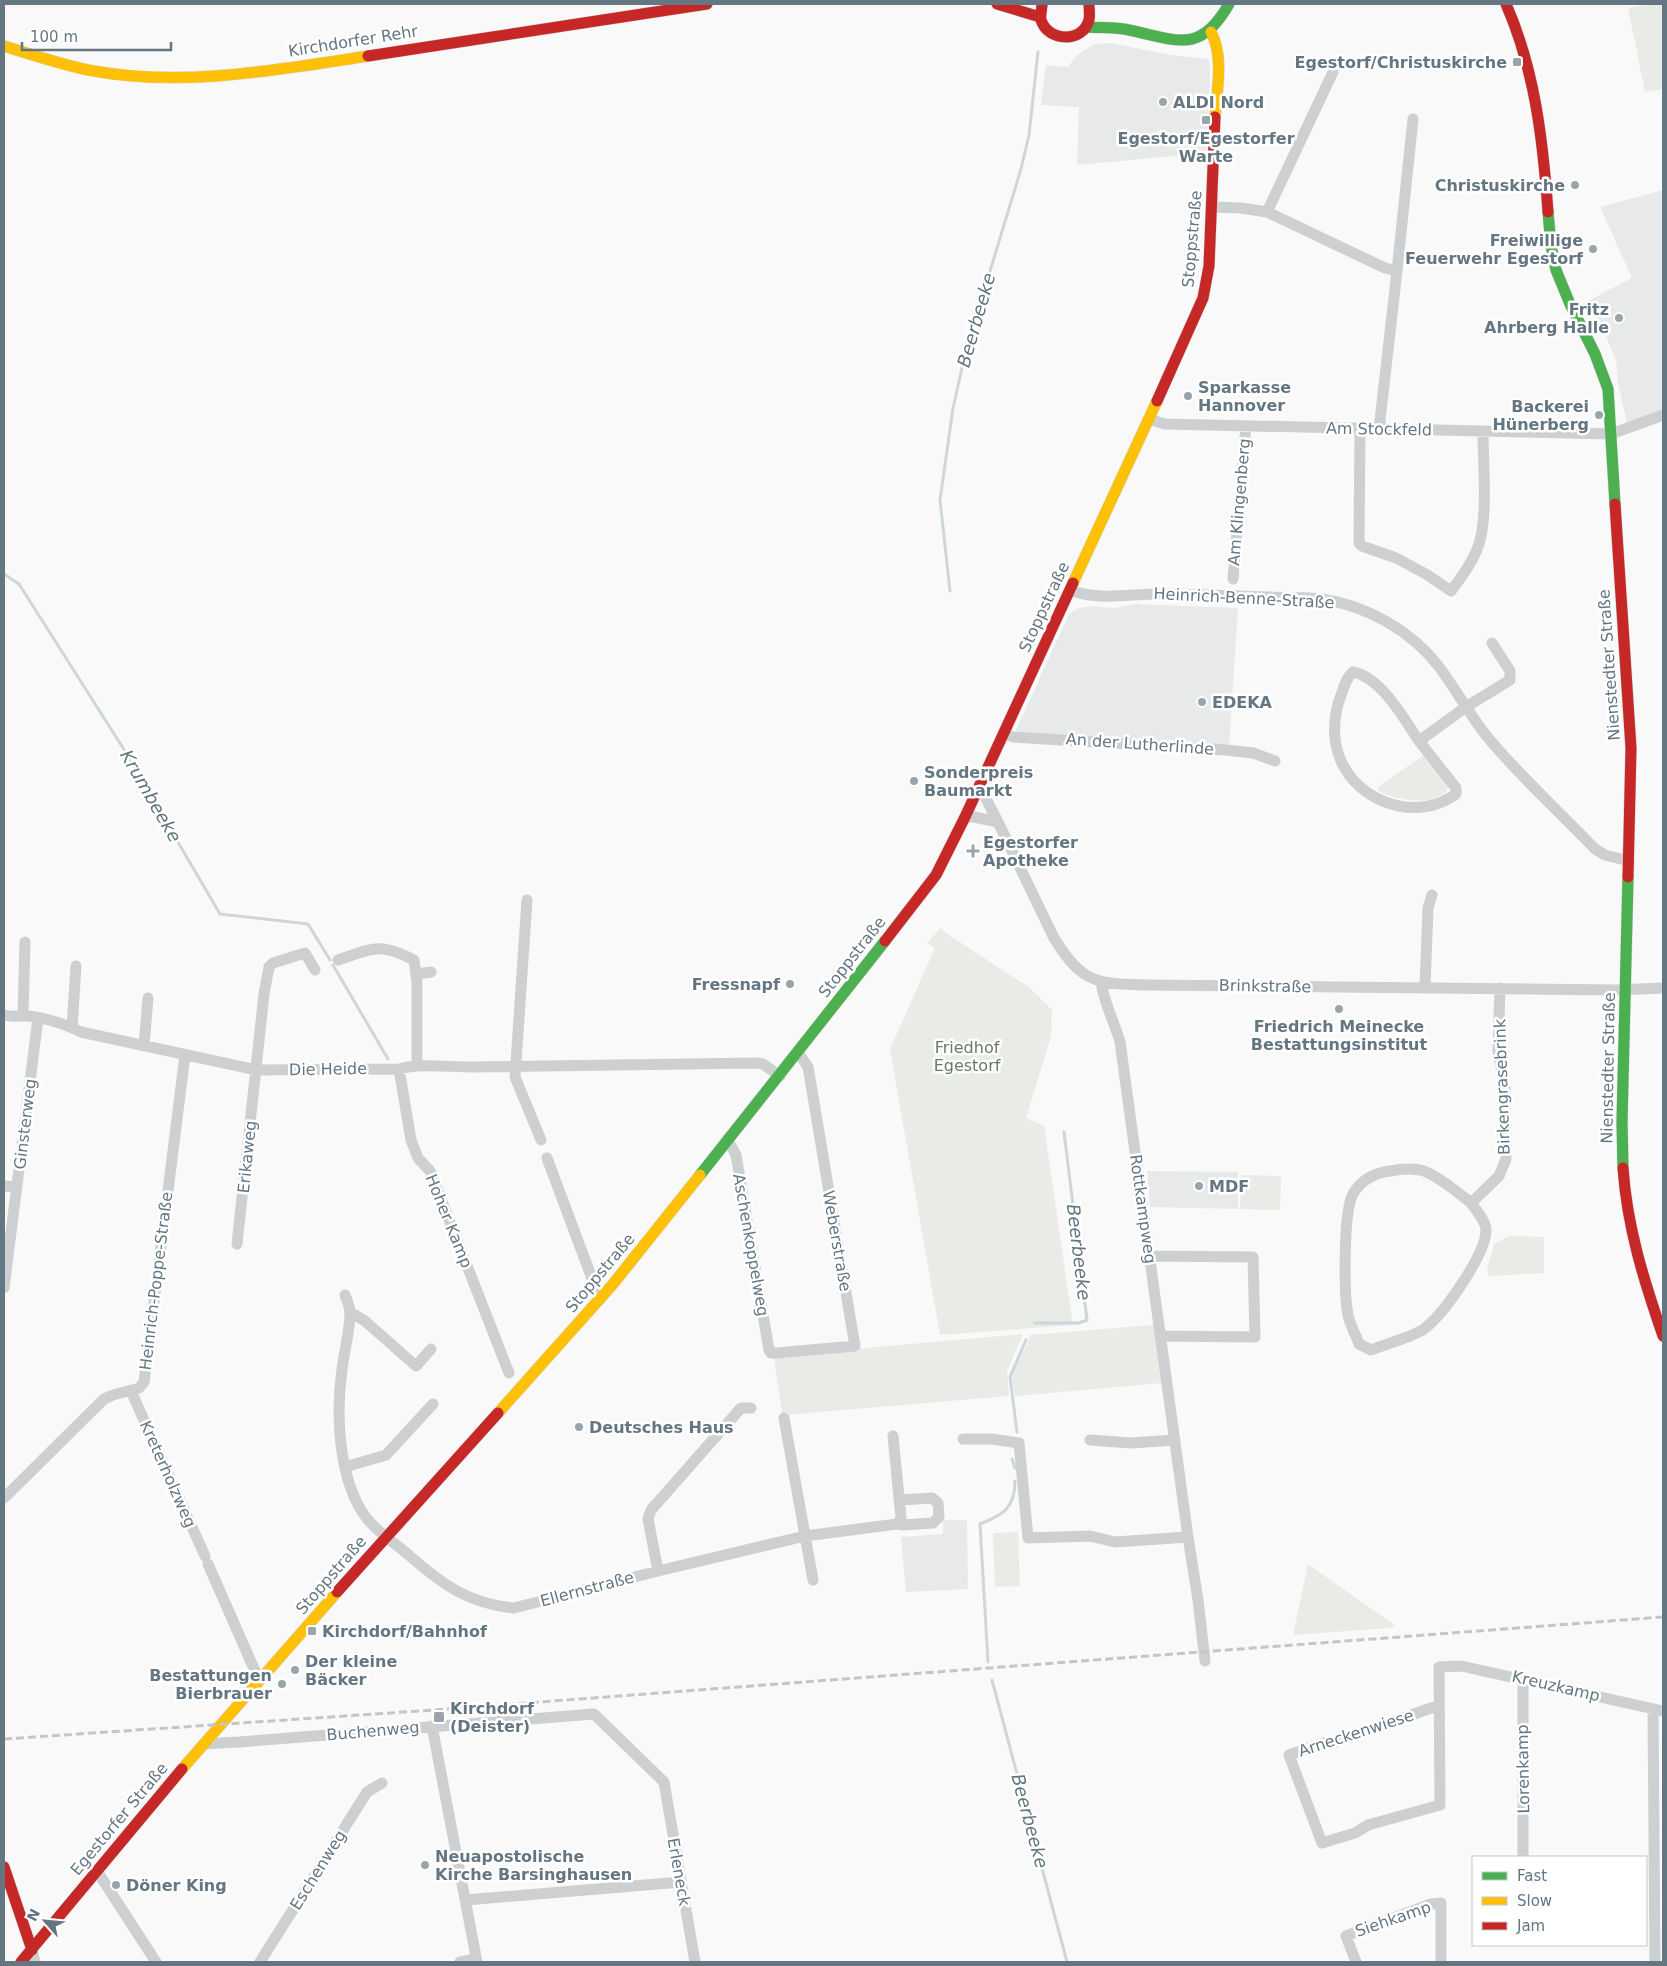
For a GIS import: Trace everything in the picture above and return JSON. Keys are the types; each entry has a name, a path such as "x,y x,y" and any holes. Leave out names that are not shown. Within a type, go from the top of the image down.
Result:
{"main road":[{"name":"Kirchdorfer Rehr","path":"4,46 89,70 132,76 193,78 273,70 708,4"},
{"path":"997,4 1040,18"},
{"path":"1042,4 1040,18 1045,28 1050,33 1061,38 1075,36 1086,27 1090,7 1126,29"},
{"path":"1086,27 1126,29 1174,41 1192,40 1211,32 1229,4"},
{"name":"Nienstedter Straße","path":"1506,4 1521,43 1532,82 1540,129 1552,252 1558,276 1603,371 1608,389 1631,748 1622,1122 1623,1164 1627,1210 1637,1255 1663,1336"},
{"name":"Stoppstraße","path":"204,1744 385,1538 600,1300 780,1076 926,889 940,866 965,817 1203,298 1209,266 1218,57 1217,43 1211,32"},
{"name":"Egestorfer Straße","path":"21,1962 204,1744"},
{"path":"4,1867 32,1950"}],"street":[{"path":"1267,212 1333,72"},
{"path":"1379,429 1413,119"},
{"path":"1212,208 1241,208 1267,212 1397,272"},
{"path":"1611,434 1663,415"},
{"name":"Am Stockfeld","path":"1148,419 1165,424 1611,434"},
{"name":"Am Klingenberg","path":"1232,579 1246,426"},
{"path":"1360,428 1359,542 1362,546 1396,558 1426,574 1450,591 1464,575 1479,543 1484,515 1483,431"},
{"name":"Heinrich-Benne-Straße","path":"1070,590 1084,594 1110,597 1133,594 1169,594 1320,599 1340,602 1359,608 1383,620 1422,648 1439,667 1486,734 1516,768 1595,848 1605,855 1629,861"},
{"path":"1419,741 1466,707 1510,680 1510,671 1492,643"},
{"path":"1353,672 1360,674 1377,686 1389,698 1419,741 1456,788 1456,794 1445,802 1427,808 1406,808 1387,804 1369,794 1344,766 1336,745 1334,723 1338,704 1348,676 1353,672"},
{"name":"An der Lutherlinde","path":"1003,733 1014,737 1226,750 1253,753 1275,761"},
{"name":"Brinkstraße","path":"979,785 1063,953 1073,966 1086,976 1101,982 1147,985 1626,990 1663,988"},
{"path":"965,817 998,822"},
{"path":"1424,987 1428,908 1432,895"},
{"path":"527,900 514,1066 515,1077 541,1140"},
{"path":"22,1016 24,942"},
{"path":"338,960 367,950 383,948 395,950 414,960 416,974 417,1065"},
{"name":"Erikaweg","path":"237,1244 264,994 269,967 273,963 305,953 315,970"},
{"path":"72,1028 76,966"},
{"path":"416,974 431,972"},
{"name":"Rottkampweg","path":"1101,982 1103,998 1120,1042 1205,1661"},
{"name":"Birkengrasebrink","path":"1471,1203 1499,1176 1506,1159 1505,1088 1498,1051 1500,988"},
{"path":"144,1046 148,998"},
{"name":"Die Heide","path":"4,1015 18,1018 22,1016 38,1018 81,1032 256,1070 399,1069 417,1065 430,1067 757,1063 763,1064 780,1076"},
{"name":"Ginsterweg","path":"4,1288 38,1018"},
{"name":"Weberstraße","path":"769,1350 771,1353 776,1353 855,1346 808,1067 798,1052"},
{"name":"Heinrich-Poppe-Straße","path":"4,1498 104,1399 140,1388 144,1382 185,1055"},
{"name":"Hoher Kamp","path":"399,1069 411,1140 418,1158 430,1172 509,1373"},
{"name":"Aschenkoppelweg","path":"728,1140 736,1155 769,1350"},
{"path":"547,1158 600,1300"},
{"path":"1400,1169 1423,1171 1447,1185 1471,1203 1486,1227 1484,1241 1469,1273 1436,1319 1423,1330 1371,1350 1359,1344 1348,1316 1345,1270 1348,1216 1352,1195 1364,1180 1380,1172 1400,1169"},
{"path":"4,1186 17,1187"},
{"path":"1149,1256 1253,1256 1255,1336 1161,1336"},
{"path":"345,1295 350,1312 365,1321 416,1366 431,1350"},
{"name":"Ellernstraße","path":"350,1312 338,1404 339,1432 345,1467 362,1510 385,1538 452,1589 473,1600 494,1606 514,1608 658,1570 805,1536 897,1524 933,1523 939,1517 938,1503 932,1498 899,1500"},
{"name":"Kreterholzweg","path":"131,1391 255,1671 262,1678"},
{"path":"345,1467 386,1455 433,1404"},
{"path":"658,1570 648,1518 651,1510 741,1408 751,1408"},
{"path":"784,1418 813,1580"},
{"path":"893,1436 901,1518 897,1524"},
{"path":"963,1439 992,1439 1019,1444 1028,1538 1090,1536 1115,1542 1188,1537"},
{"path":"1090,1440 1131,1443 1175,1440"},
{"name":"Arneckenwiese","path":"1438,1707 1335,1742 1324,1743 1289,1755 1322,1844 1355,1833 1368,1825 1440,1804 1438,1666 1447,1666"},
{"name":"Kreuzkamp","path":"1447,1666 1461,1666 1514,1676 1523,1680 1658,1710"},
{"name":"Lorenkamp","path":"1523,1680 1523,1856"},
{"path":"1655,1962 1658,1710"},
{"name":"Buchenweg","path":"204,1744 594,1714 664,1782"},
{"path":"432,1726 477,1961 460,1962"},
{"name":"Erleneck","path":"664,1782 695,1962"},
{"name":"Eschenweg","path":"260,1962 367,1792 382,1783"},
{"path":"97,1871 156,1962"},
{"path":"466,1900 681,1882"},
{"name":"Siehkamp","path":"1356,1962 1346,1936 1431,1904 1441,1903 1441,1962"},
{"path":"32,1950 35,1962"}],"shaded area":[{"path":"1111,43 1170,55 1209,59 1207,153 1077,165 1079,107 1041,105 1046,65 1068,67 1076,56 1094,44"},
{"path":"1663,190 1663,410 1627,422 1618,384 1616,360 1590,300 1632,278 1600,207"},
{"path":"1134,604 1238,608 1229,748 1018,735 1016,730 1069,614 1076,609 1089,606 1116,608"},
{"path":"1147,1171 1238,1172 1238,1209 1150,1207"},
{"path":"943,1520 967,1520 968,1589 906,1592 901,1537 943,1534"}],"green space":[{"path":"1663,4 1663,89 1645,92 1628,8"},
{"path":"1424,755 1448,785 1447,791 1431,799 1413,800 1395,797 1378,791 1378,787"},
{"name":"Friedhof Egestorf","path":"942,927 943,931 1030,988 1052,1010 1051,1036 1026,1118 1044,1126 1073,1325 940,1335 890,1049 935,948 927,943"},
{"path":"1241,1175 1281,1176 1280,1210 1240,1209"},
{"path":"1509,1236 1544,1237 1544,1273 1489,1276 1487,1269 1494,1244"},
{"path":"1152,1325 1156,1327 1162,1383 1015,1396 1012,1376 1031,1335"},
{"path":"1023,1334 1007,1371 1009,1396 784,1415 782,1412 775,1356"},
{"path":"1018,1532 1020,1586 995,1587 993,1533"},
{"path":"1308,1564 1396,1626 1293,1635"}],"waterway":[{"name":"Beerbeeke","path":"950,591 940,500 953,408 966,350 1021,169 1029,135 1038,52"},
{"name":"Krumbeeke","path":"4,574 19,584 123,748 220,914 308,924 330,960"},
{"name":"Krumbeeke","path":"333,965 388,1059"},
{"name":"Beerbeeke","path":"1035,1323 1079,1323 1087,1320 1064,1132"},
{"name":"Beerbeeke","path":"1017,1432 1010,1377 1026,1340"},
{"name":"Beerbeeke","path":"1012,1459 1015,1468"},
{"name":"Beerbeeke","path":"988,1662 980,1524 1001,1514 1006,1509 1013,1498 1015,1481"},
{"name":"Beerbeeke","path":"992,1680 1067,1962"}],"railway":[{"path":"4,1739 434,1710 1663,1617"}],"traffic: fast":[{"path":"1086,27 1124,29 1174,40 1186,40 1208,31 1229,4"},
{"path":"1548,212 1551,246 1556,270 1570,304 1595,354 1608,389 1615,504"},
{"path":"1623,1168 1622,1122 1628,877"},
{"path":"700,1175 885,941"}],"traffic: slow":[{"path":"1211,32 1215,41 1219,62 1215,117"},
{"path":"4,46 88,70 158,77 228,75 299,67 368,56"},
{"path":"1073,583 1157,401"},
{"path":"498,1413 613,1284 700,1175"},
{"path":"182,1769 337,1592"}],"traffic: jam":[{"path":"368,56 707,4"},
{"path":"997,4 1040,17"},
{"path":"1042,4 1041,20 1045,27 1051,33 1065,37 1073,36 1086,28 1089,20 1089,4"},
{"path":"1506,4 1516,29 1531,80 1540,132 1548,212"},
{"path":"1157,401 1203,298 1209,266 1215,117"},
{"path":"1615,504 1631,748 1628,877"},
{"path":"885,941 936,875 965,817 1073,583"},
{"path":"1623,1168 1632,1233 1649,1295 1663,1336"},
{"path":"337,1592 498,1413"},
{"path":"21,1962 182,1769"},
{"path":"4,1867 32,1950"}],"place":[{"name":"Egestorf/Christuskirche","path":"1517,62"},
{"name":"ALDI Nord","path":"1163,102"},
{"name":"Egestorf/Egestorfer Warte","path":"1206,120"},
{"name":"Christuskirche","path":"1575,185"},
{"name":"Freiwillige Feuerwehr Egestorf","path":"1593,249"},
{"name":"Fritz Ahrberg Halle","path":"1619,318"},
{"name":"Sparkasse Hannover","path":"1188,396"},
{"name":"Backerei Hünerberg","path":"1599,415"},
{"name":"EDEKA","path":"1202,702"},
{"name":"Sonderpreis Baumarkt","path":"914,781"},
{"name":"Egestorfer Apotheke","path":"973,851"},
{"name":"Fressnapf","path":"790,984"},
{"name":"Friedrich Meinecke Bestattungsinstitut","path":"1339,1009"},
{"name":"MDF","path":"1199,1186"},
{"name":"Deutsches Haus","path":"579,1427"},
{"name":"Kirchdorf/Bahnhof","path":"312,1631"},
{"name":"Der kleine Bäcker","path":"295,1670"},
{"name":"Bestattungen Bierbrauer","path":"282,1684"},
{"name":"Kirchdorf (Deister)","path":"439,1717"},
{"name":"Neuapostolische Kirche Barsinghausen","path":"425,1865"},
{"name":"Döner King","path":"116,1885"}]}
